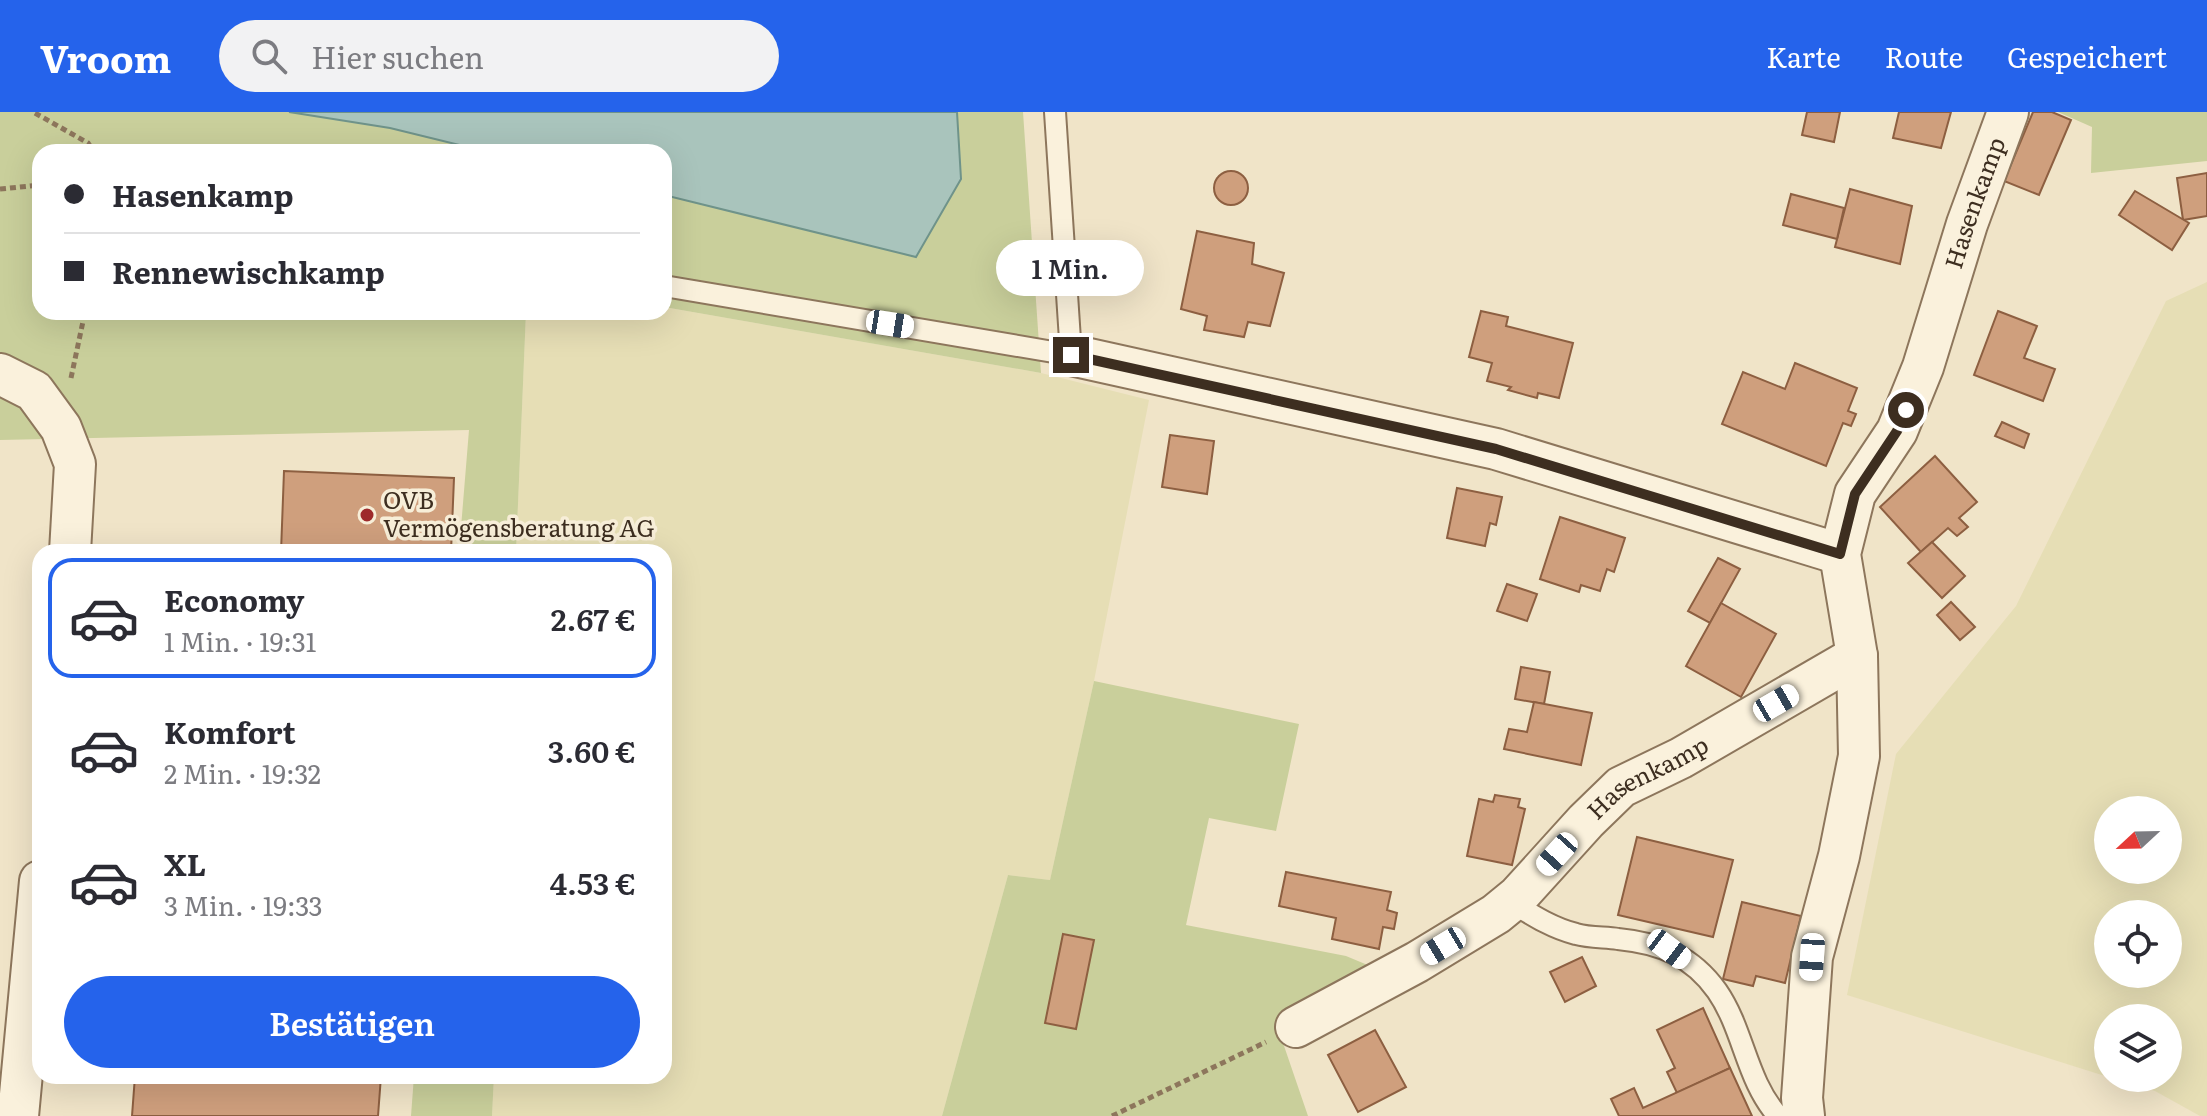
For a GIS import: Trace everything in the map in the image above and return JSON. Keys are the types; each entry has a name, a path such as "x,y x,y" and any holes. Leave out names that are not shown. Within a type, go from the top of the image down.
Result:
{"street":[{"name":"Hasenkamp","path":"1804,1116 1802,1098 1812,957 1839,856 1859,756 1857,656 1840,554 1855,494 1897,431 1923,367 1967,224 2008,112"},
{"path":"1071,355 1496,449 1840,554"},
{"path":"0,374 34,391 61,428 75,464 70,544"},
{"name":"Hasenkamp","path":"1296,1027 1417,962 1496,914 1621,787 1681,758 1857,656"},
{"path":"18,1116 32,995"}],"lane":[{"path":"672,287 1071,355 1055,112"},
{"path":"1511,902 1552,927 1580,935 1646,942 1669,949 1697,970 1716,991 1729,1013 1750,1068 1769,1106 1778,1116"}],"path":[{"path":"35,113 89,144"},
{"path":"0,189 32,186"},
{"path":"61,428 83,320"},
{"path":"1112,1116 1296,1027"}],"shaded area":[{"path":"2207,282 2207,1116 2200,1116 2157,1092 2182,1092 2182,1004 2094,1004 2094,1073 1847,995 1896,754 2016,606 2166,301"},
{"path":"672,308 1041,373 1149,400 1094,681 1050,880 1008,875 942,1116 492,1116 494,1084 672,1084 672,544 516,544 526,320 672,320"}],"green space":[{"path":"0,112 1023,112 1041,373 672,308 672,144 32,144 32,320 526,320 516,544 460,544 469,430 0,440"},
{"path":"2058,112 2207,112 2207,161 2091,173 2092,127"},
{"path":"1094,681 1299,724 1276,831 1209,818 1186,925 1346,956 1394,976 1282,1040 1308,1116 942,1116 1008,875 1050,880"},
{"path":"413,1084 494,1084 492,1116 411,1116"}],"water":[{"path":"289,112 957,112 961,179 916,257 672,197 672,144 455,144 390,128"}],"building":[{"path":"1807,112 1840,112 1834,142 1802,135"},
{"path":"1899,112 1951,112 1941,148 1893,138"},
{"path":"2033,112 2052,112 2071,120 2039,195 2004,181"},
{"path":"1231,171 1243,176 1248,188 1243,200 1231,205 1219,200 1214,188 1219,176"},
{"path":"2207,173 2207,216 2183,220 2177,178"},
{"path":"1850,189 1912,206 1900,264 1835,247"},
{"path":"2135,191 2189,223 2172,250 2119,215"},
{"path":"1791,194 1844,208 1837,239 1783,225"},
{"path":"1197,231 1254,243 1252,264 1284,273 1270,326 1248,322 1244,337 1204,330 1207,316 1181,309"},
{"path":"1481,311 1508,317 1506,326 1573,343 1559,398 1538,393 1537,398 1487,381 1492,363 1469,357"},
{"path":"1998,311 2037,326 2024,358 2055,369 2043,401 1974,375"},
{"path":"1795,363 1857,388 1848,411 1856,414 1851,426 1843,423 1826,466 1722,424 1743,372 1785,389"},
{"path":"2002,422 2029,434 2024,448 1995,436"},
{"path":"1170,435 1214,441 1207,494 1162,487"},
{"path":"1935,456 1977,502 1959,518 1968,527 1957,536 1948,528 1921,552 1880,507"},
{"name":"OVB Vermögensberatung AG","path":"284,471 454,478 451,544 281,544"},
{"path":"1457,488 1502,497 1496,525 1490,523 1485,546 1447,538"},
{"path":"1560,517 1625,538 1614,572 1607,569 1600,591 1581,585 1579,592 1540,579"},
{"path":"1932,542 1965,576 1942,598 1908,563"},
{"path":"1718,558 1740,569 1710,623 1688,611"},
{"path":"1507,584 1537,594 1527,621 1497,611"},
{"path":"1951,602 1975,627 1960,640 1937,615"},
{"path":"1721,603 1776,634 1741,697 1686,666"},
{"path":"1521,667 1550,672 1544,704 1515,699"},
{"path":"1534,702 1592,713 1581,765 1504,749 1509,729 1527,732"},
{"path":"1495,795 1520,799 1518,807 1525,809 1512,865 1467,856 1479,799 1493,802"},
{"path":"1637,837 1733,860 1713,937 1618,915"},
{"path":"1286,872 1391,892 1387,910 1397,913 1394,929 1383,927 1379,949 1332,939 1336,918 1279,906"},
{"path":"1742,902 1801,916 1785,983 1756,976 1753,986 1723,979"},
{"path":"1063,934 1094,940 1076,1029 1045,1023"},
{"path":"1582,957 1596,986 1565,1002 1550,972"},
{"path":"1703,1008 1730,1068 1677,1093 1667,1072 1675,1068 1657,1030"},
{"path":"1375,1030 1406,1087 1358,1112 1328,1055"},
{"path":"1730,1068 1752,1116 1619,1116 1611,1099 1634,1088 1643,1108"},
{"path":"134,1084 380,1084 378,1116 132,1116"}],"place":[{"name":"OVB Vermögensberatung AG","path":"367,515"}],"route":[{"path":"1071,355 1496,449 1840,554 1855,494 1897,431 1906,410"}]}
